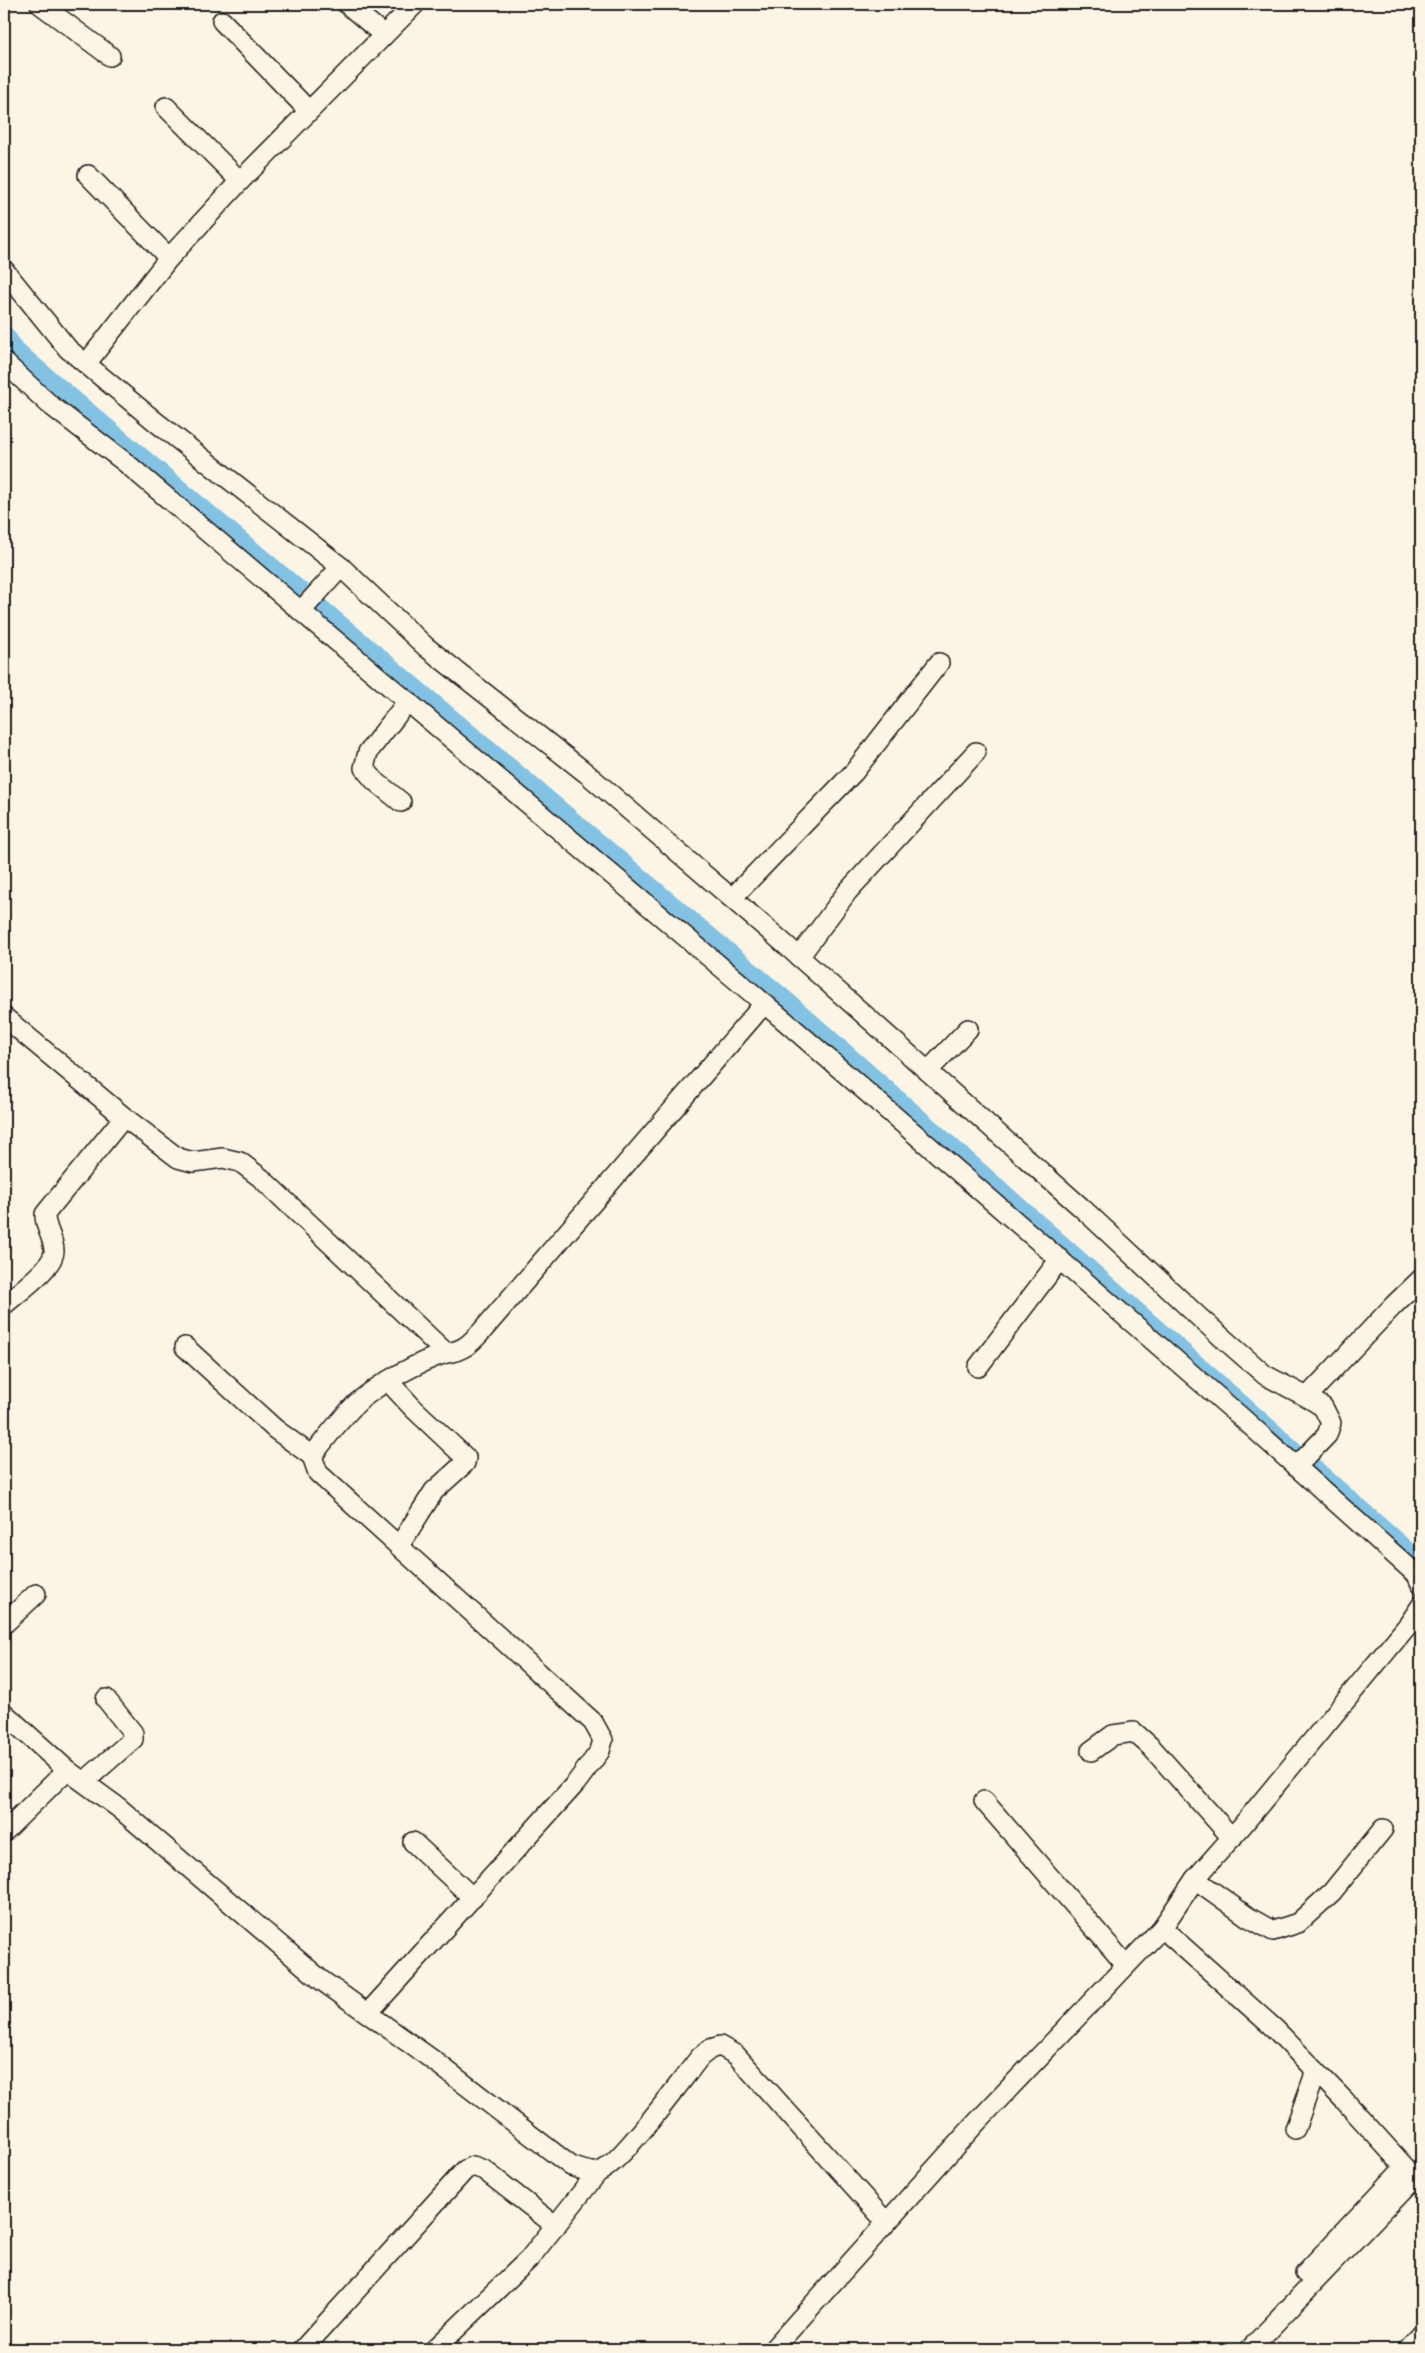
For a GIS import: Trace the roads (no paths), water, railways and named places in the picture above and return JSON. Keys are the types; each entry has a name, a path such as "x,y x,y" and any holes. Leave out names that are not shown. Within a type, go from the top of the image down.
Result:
{"street":[{"path":"40,4 110,56"},
{"path":"347,4 384,35"},
{"path":"86,364 169,258 240,181 415,4"},
{"path":"222,21 308,111"},
{"path":"166,107 240,181"},
{"path":"88,175 169,258"},
{"path":"4,270 68,349 338,570 426,646 586,773 732,898 1083,1209 1201,1319 1265,1375 1323,1407 1331,1423 1326,1434 1298,1465"},
{"path":"4,362 49,404 126,463 303,608 408,701 1060,1259 1298,1465 1417,1576 1421,1584"},
{"path":"303,608 338,570"},
{"path":"732,898 854,772 939,663"},
{"path":"400,802 375,781 364,768 368,752 408,701"},
{"path":"799,957 848,891 976,752"},
{"path":"312,1456 358,1402 428,1359 460,1351 467,1347 764,1004"},
{"path":"4,1017 124,1117 178,1158 193,1162 223,1158 240,1162 261,1178 446,1353"},
{"path":"928,1071 968,1029"},
{"path":"4,1305 51,1261 54,1250 44,1223 45,1214 124,1117"},
{"path":"978,1367 1060,1259"},
{"path":"1307,1397 1421,1279"},
{"path":"185,1347 275,1429 312,1456 318,1473 593,1722 603,1740 600,1751 576,1783 368,2013"},
{"path":"389,1382 466,1458 466,1463 434,1491 399,1546"},
{"path":"4,1624 36,1594"},
{"path":"773,2349 976,2123 1162,1928 1195,1879 1415,1628 1421,1606"},
{"path":"84,1782 133,1738 133,1733 106,1699"},
{"path":"4,1713 67,1770 119,1808 321,1980 437,2063 571,2166 598,2172"},
{"path":"1091,1751 1113,1735 1134,1732 1151,1747 1232,1838"},
{"path":"4,1832 67,1770"},
{"path":"984,1801 1126,1965"},
{"path":"1195,1879 1248,1917 1274,1931 1298,1923 1332,1892 1383,1829"},
{"path":"413,1842 473,1898"},
{"path":"1162,1928 1275,2029 1413,2177"},
{"path":"436,2349 529,2259 598,2172 613,2162 632,2141 700,2057 710,2049 720,2046 736,2055 886,2222"},
{"path":"1295,2129 1316,2071"},
{"path":"303,2349 465,2170 473,2166 484,2170 556,2226"},
{"path":"1305,2273 1413,2177"},
{"path":"1250,2349 1413,2177"},
{"path":"1408,2349 1421,2336"}],"waterway":[{"path":"4,335 16,352 789,1004 1421,1564"}]}
